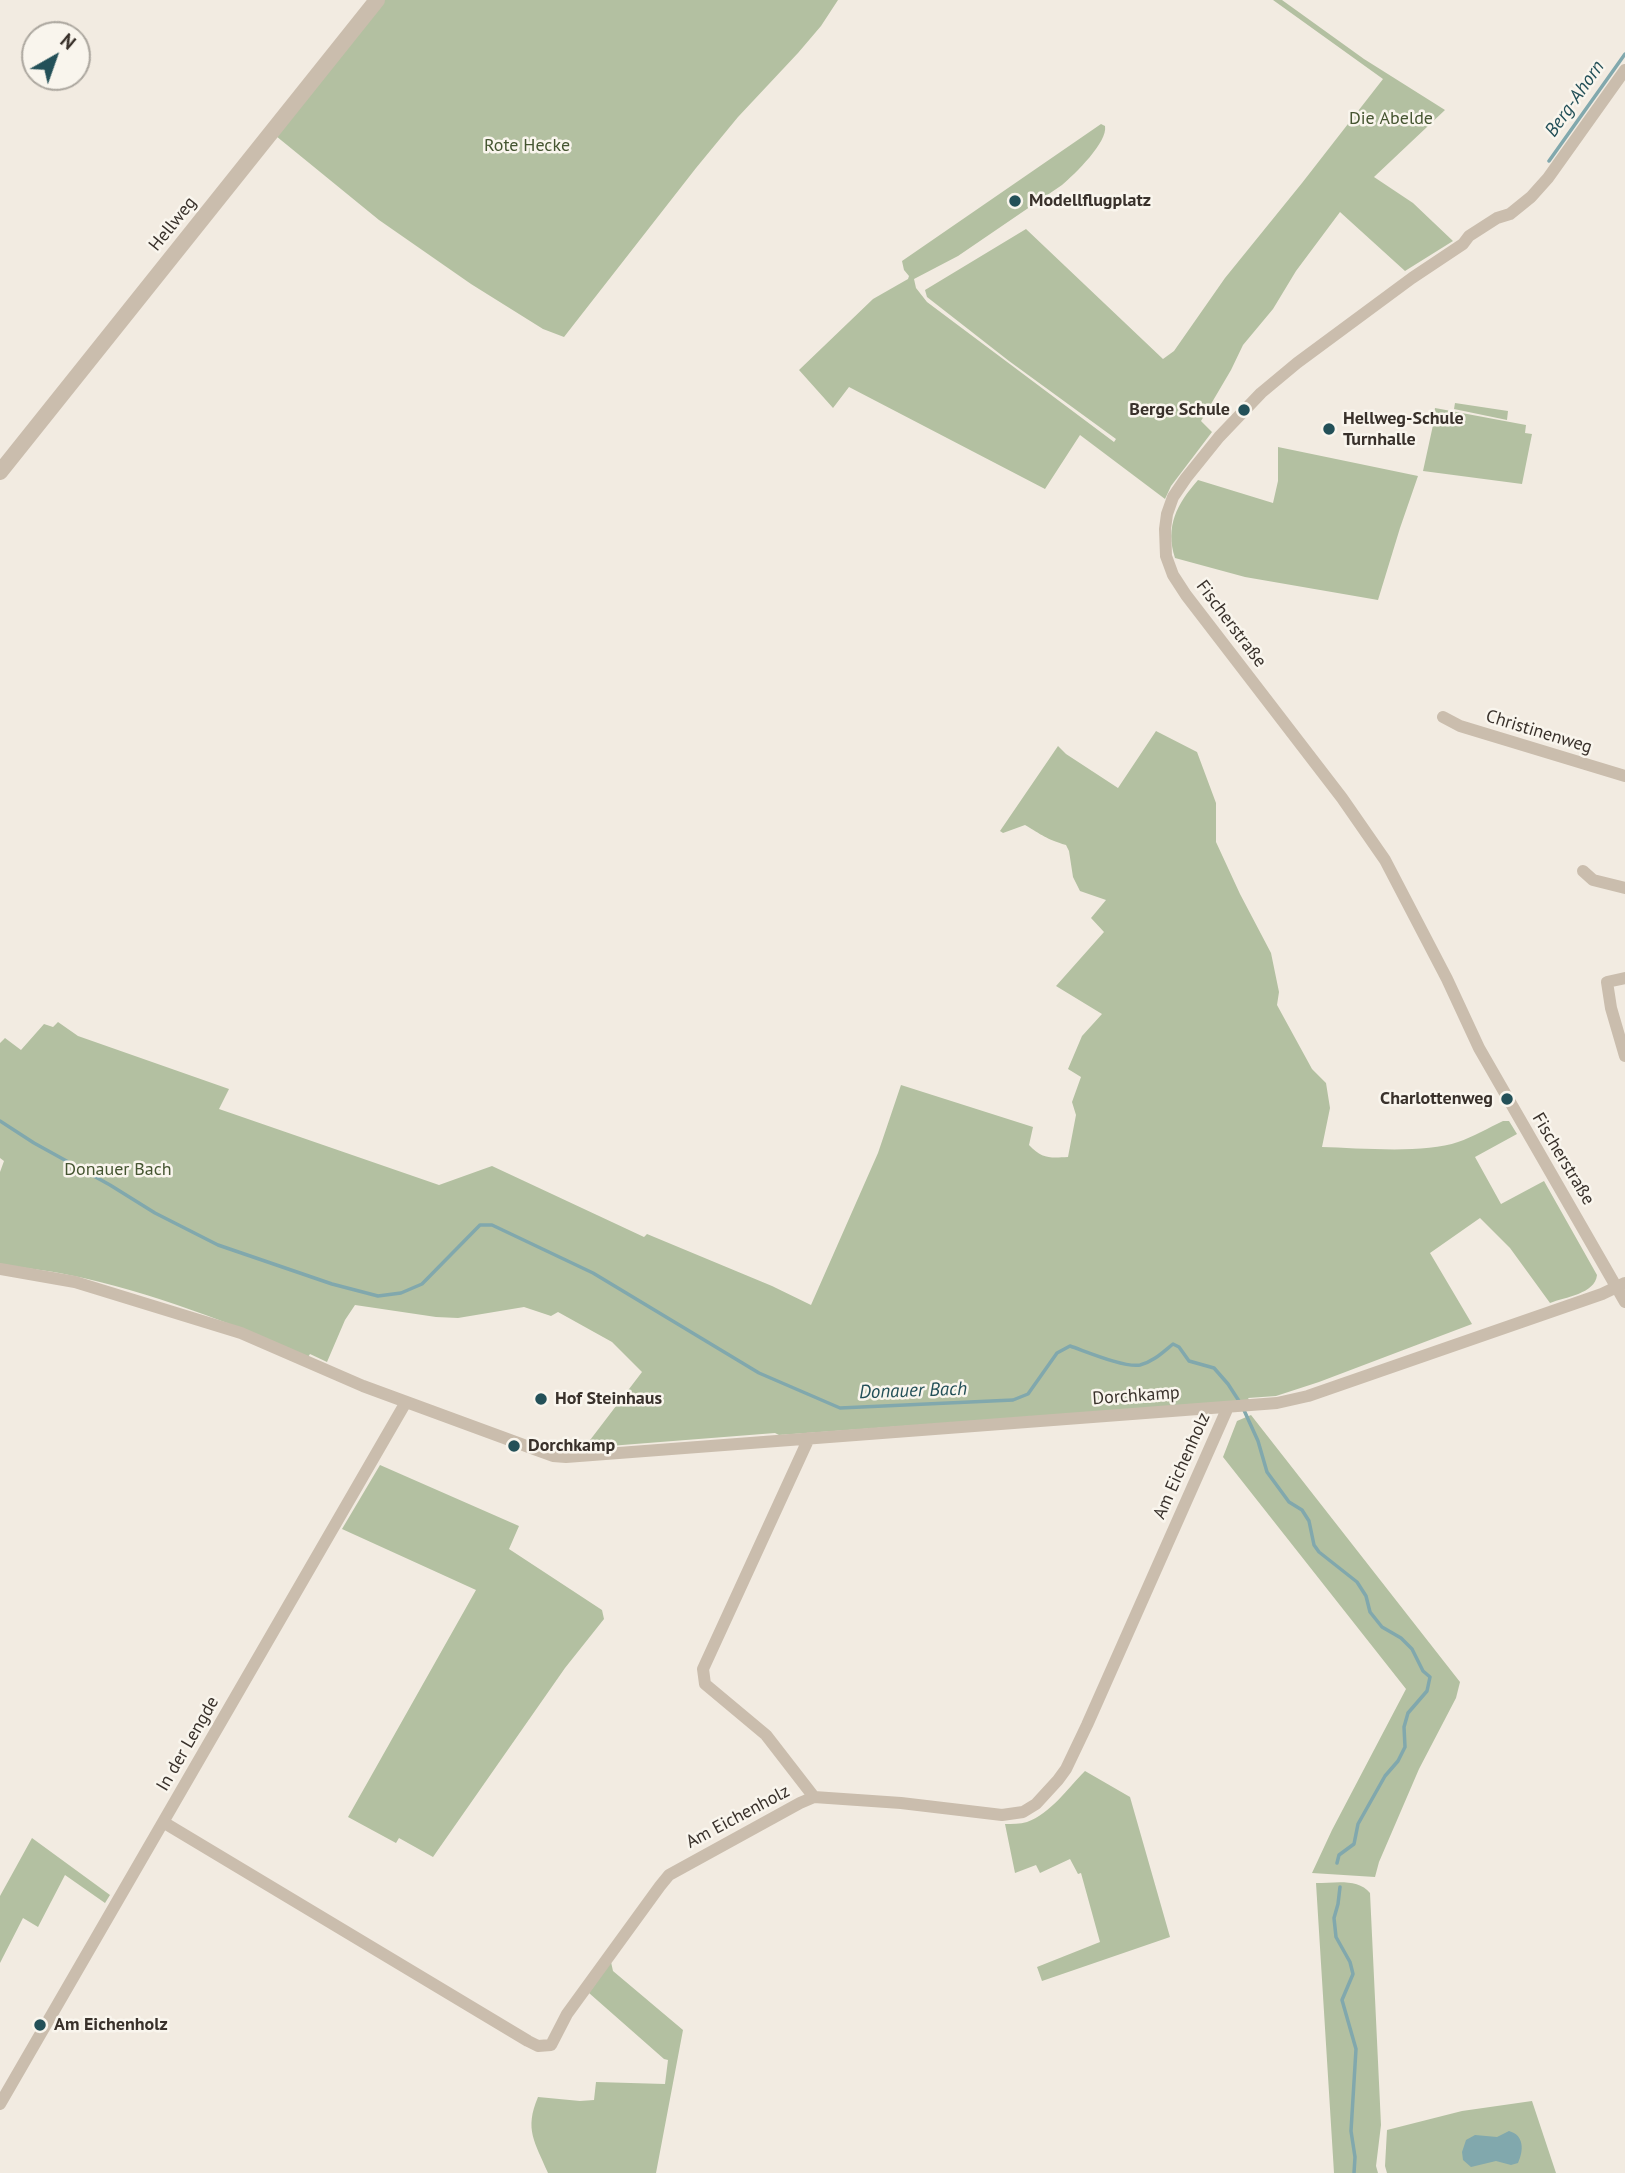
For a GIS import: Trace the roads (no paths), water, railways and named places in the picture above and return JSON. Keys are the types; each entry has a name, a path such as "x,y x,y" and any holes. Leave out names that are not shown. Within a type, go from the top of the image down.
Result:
{"street":[{"name":"Hellweg","path":"0,472 377,0"},
{"name":"Fischerstraße","path":"1625,70 1548,178 1531,197 1510,214 1497,218 1469,236 1463,244 1382,299 1261,393 1219,437 1186,478 1173,497 1165,530 1169,565 1186,595 1342,798 1385,860 1485,1058 1540,1156 1620,1285 1625,1302"},
{"name":"Christinenweg","path":"1443,717 1460,726 1625,776"},
{"path":"1583,871 1593,880 1625,888"},
{"path":"1625,978 1607,982 1611,1008 1625,1056"},
{"name":"Dorchkamp","path":"0,1269 75,1282 196,1318 240,1333 363,1386 537,1450 566,1457 1278,1404 1602,1294 1620,1285"},
{"name":"In der Lengde","path":"0,2104 406,1402"},
{"name":"Am Eichenholz","path":"163,1822 528,2041 551,2045 567,2014 669,1875 800,1803 814,1797 901,1803 1002,1815 1023,1812 1049,1792 1066,1769 1237,1406"},
{"path":"809,1438 702,1676 705,1684 766,1735 814,1797"}],"water":[{"path":"1509,2131 1520,2139 1521,2153 1518,2163 1511,2165 1496,2161 1471,2167 1463,2160 1462,2152 1466,2140 1475,2135 1497,2137"}],"waterway":[{"name":"Berg-Ahorn","path":"1549,161 1625,54"},
{"name":"Donauer Bach","path":"0,1121 155,1213 218,1245 332,1284 378,1296 401,1293 422,1284 480,1225 492,1225 593,1273 759,1373 840,1408 1013,1400 1028,1394 1057,1353 1070,1346 1115,1362 1140,1365 1149,1362 1173,1344 1179,1347 1189,1361 1214,1368 1239,1401"},
{"name":"Donauer Bach","path":"1243,1408 1258,1441 1267,1472 1289,1502 1302,1510 1309,1521 1314,1545 1357,1582 1366,1596 1370,1612 1382,1627 1401,1638 1412,1649 1423,1671 1430,1677 1427,1691 1408,1713 1404,1727 1405,1747 1358,1824 1354,1844 1339,1855 1337,1863"},
{"name":"Donauer Bach","path":"1340,1887 1334,1918 1336,1937 1350,1962 1353,1974 1342,2000 1356,2049 1351,2131 1355,2157 1354,2173"}],"place":[{"name":"Modellflugplatz","path":"1015,201"},
{"name":"Berge Schule","path":"1244,410"},
{"name":"Hellweg-Schule Turnhalle","path":"1329,429"},
{"name":"Charlottenweg","path":"1507,1099"},
{"name":"Hof Steinhaus","path":"541,1399"},
{"name":"Dorchkamp","path":"514,1446"},
{"name":"Am Eichenholz","path":"40,2025"}],"park label":[{"name":"Die Abelde","path":"1391,119"},
{"name":"Rote Hecke","path":"527,146"}]}
